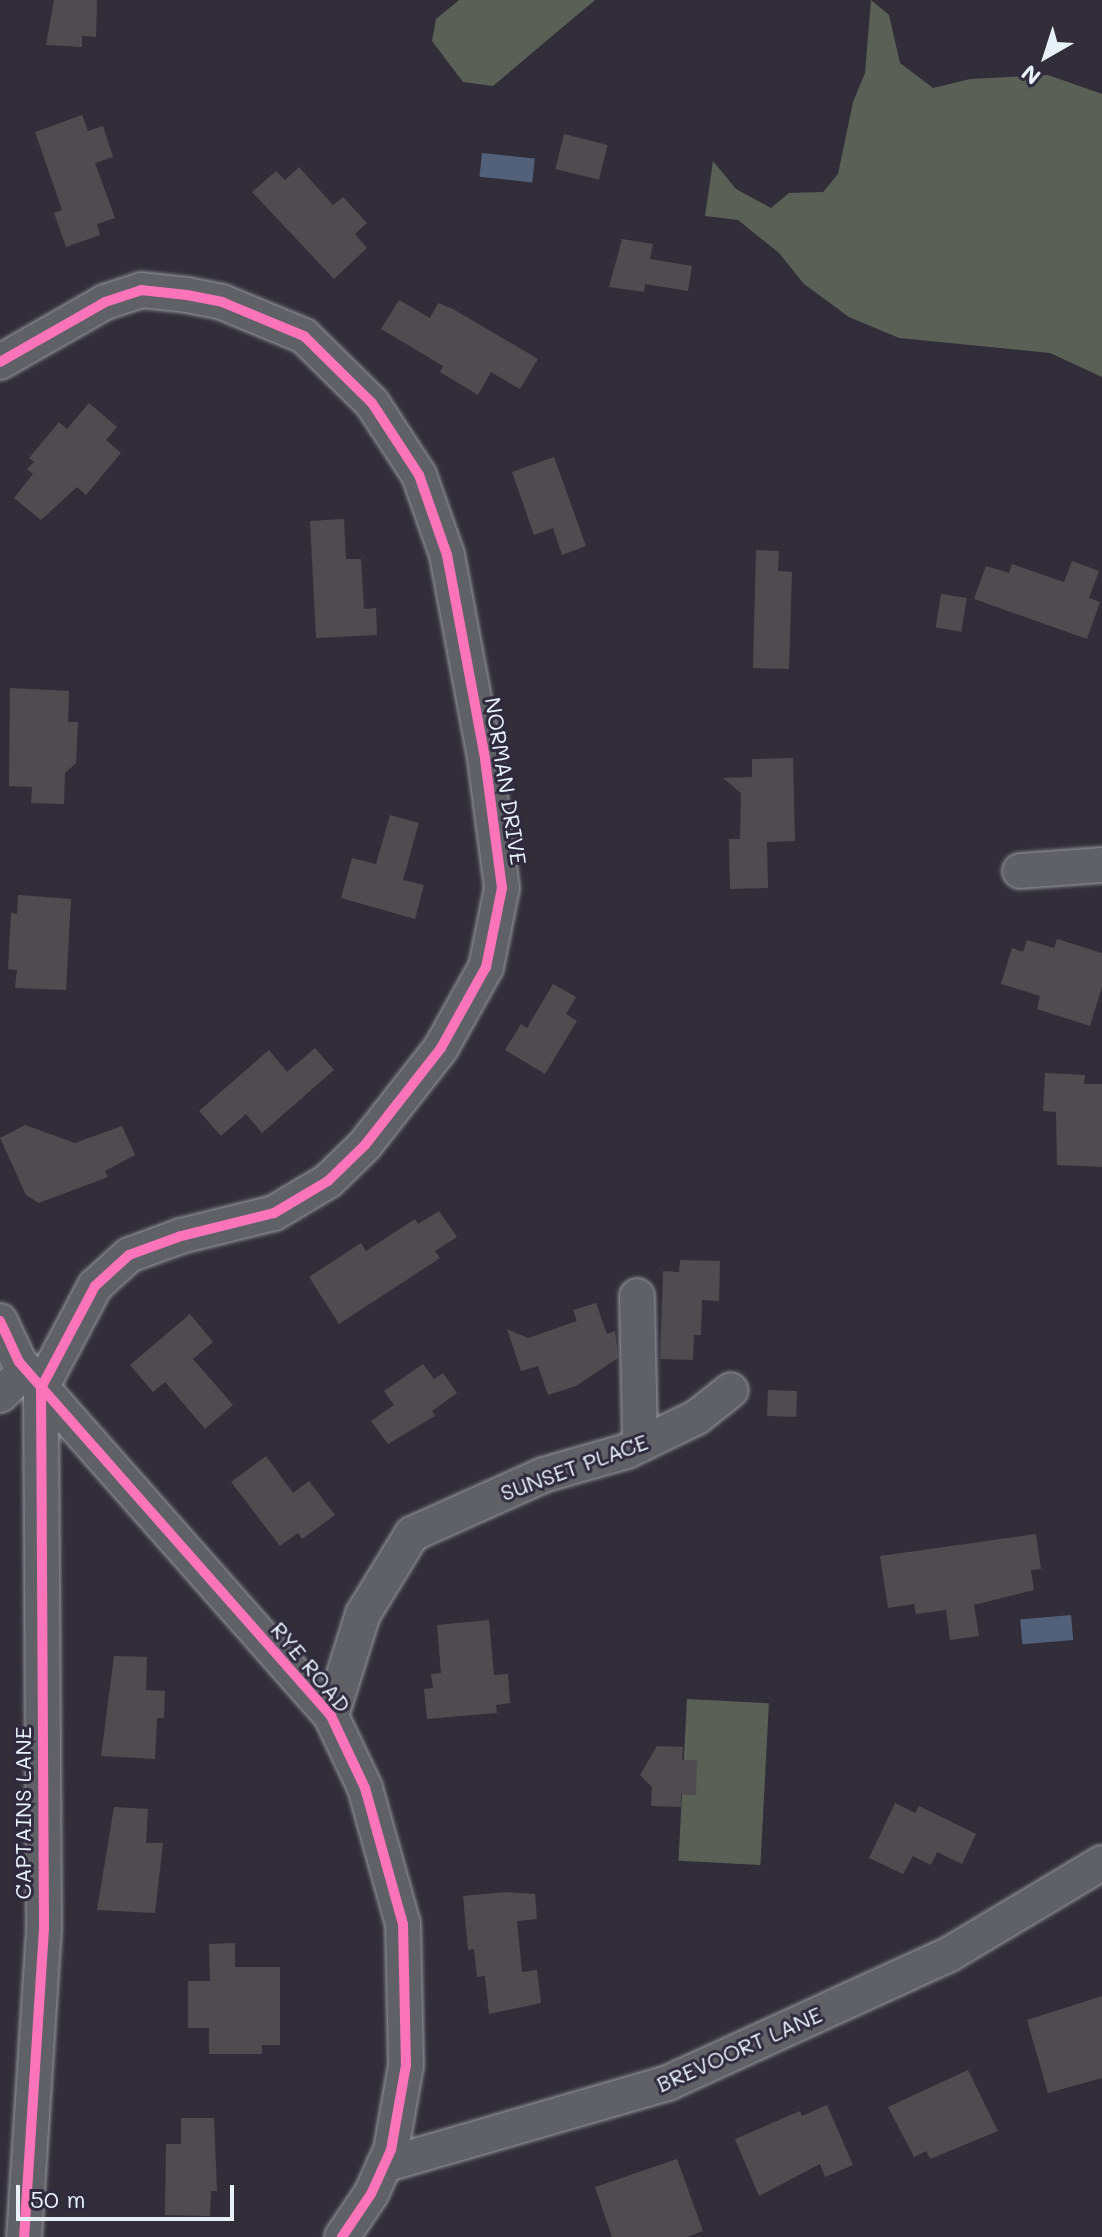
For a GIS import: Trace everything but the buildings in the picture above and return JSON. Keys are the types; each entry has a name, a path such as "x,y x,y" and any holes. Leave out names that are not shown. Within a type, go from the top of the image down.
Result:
{"street":[{"name":"NORMAN DRIVE","path":"0,362 105,302 141,290 187,295 222,302 304,336 372,403 419,475 447,555 485,759 502,888 486,967 441,1048 365,1145 328,1181 274,1213 181,1236 129,1255 95,1286 34,1379 0,1395"},
{"path":"1020,871 1102,865"},
{"path":"637,1296 640,1444"},
{"name":"RYE ROAD","path":"0,1321 34,1379 331,1716 365,1788 403,1924 406,2065 384,2165"},
{"name":"CAPTAINS LANE","path":"24,2237 44,1929 34,1379"},
{"name":"SUNSET PLACE","path":"331,1716 363,1614 412,1534 543,1475 640,1444 697,1417 731,1390"},
{"name":"BREVOORT LANE","path":"384,2165 668,2083 948,1955 1102,1863"},
{"path":"342,2237 384,2165"}],"shaded area":[{"path":"459,0 595,0 493,86 463,82 432,41 436,19"},
{"path":"871,0 889,15 900,63 933,88 970,79 1048,75 1102,94 1102,377 1050,353 899,338 849,317 804,284 779,253 738,220 705,216 713,161 736,189 771,208 789,193 823,192 838,174 853,102 865,73"},
{"path":"687,1699 769,1703 760,1865 679,1861"}],"water":[{"path":"482,153 535,159 532,182 479,177"},
{"path":"1071,1615 1073,1640 1022,1644 1020,1619"}],"cycle path":[{"path":"0,362 105,302 141,290 187,295 222,302 304,336 372,403 419,475 447,555 485,759 502,888 486,967 441,1048 365,1145 328,1181 274,1213 181,1236 129,1255 95,1286 41,1388 44,1929 24,2237"},
{"path":"0,1321 19,1362 331,1716 365,1788 403,1924 406,2065 391,2150 371,2194 342,2237"}]}
